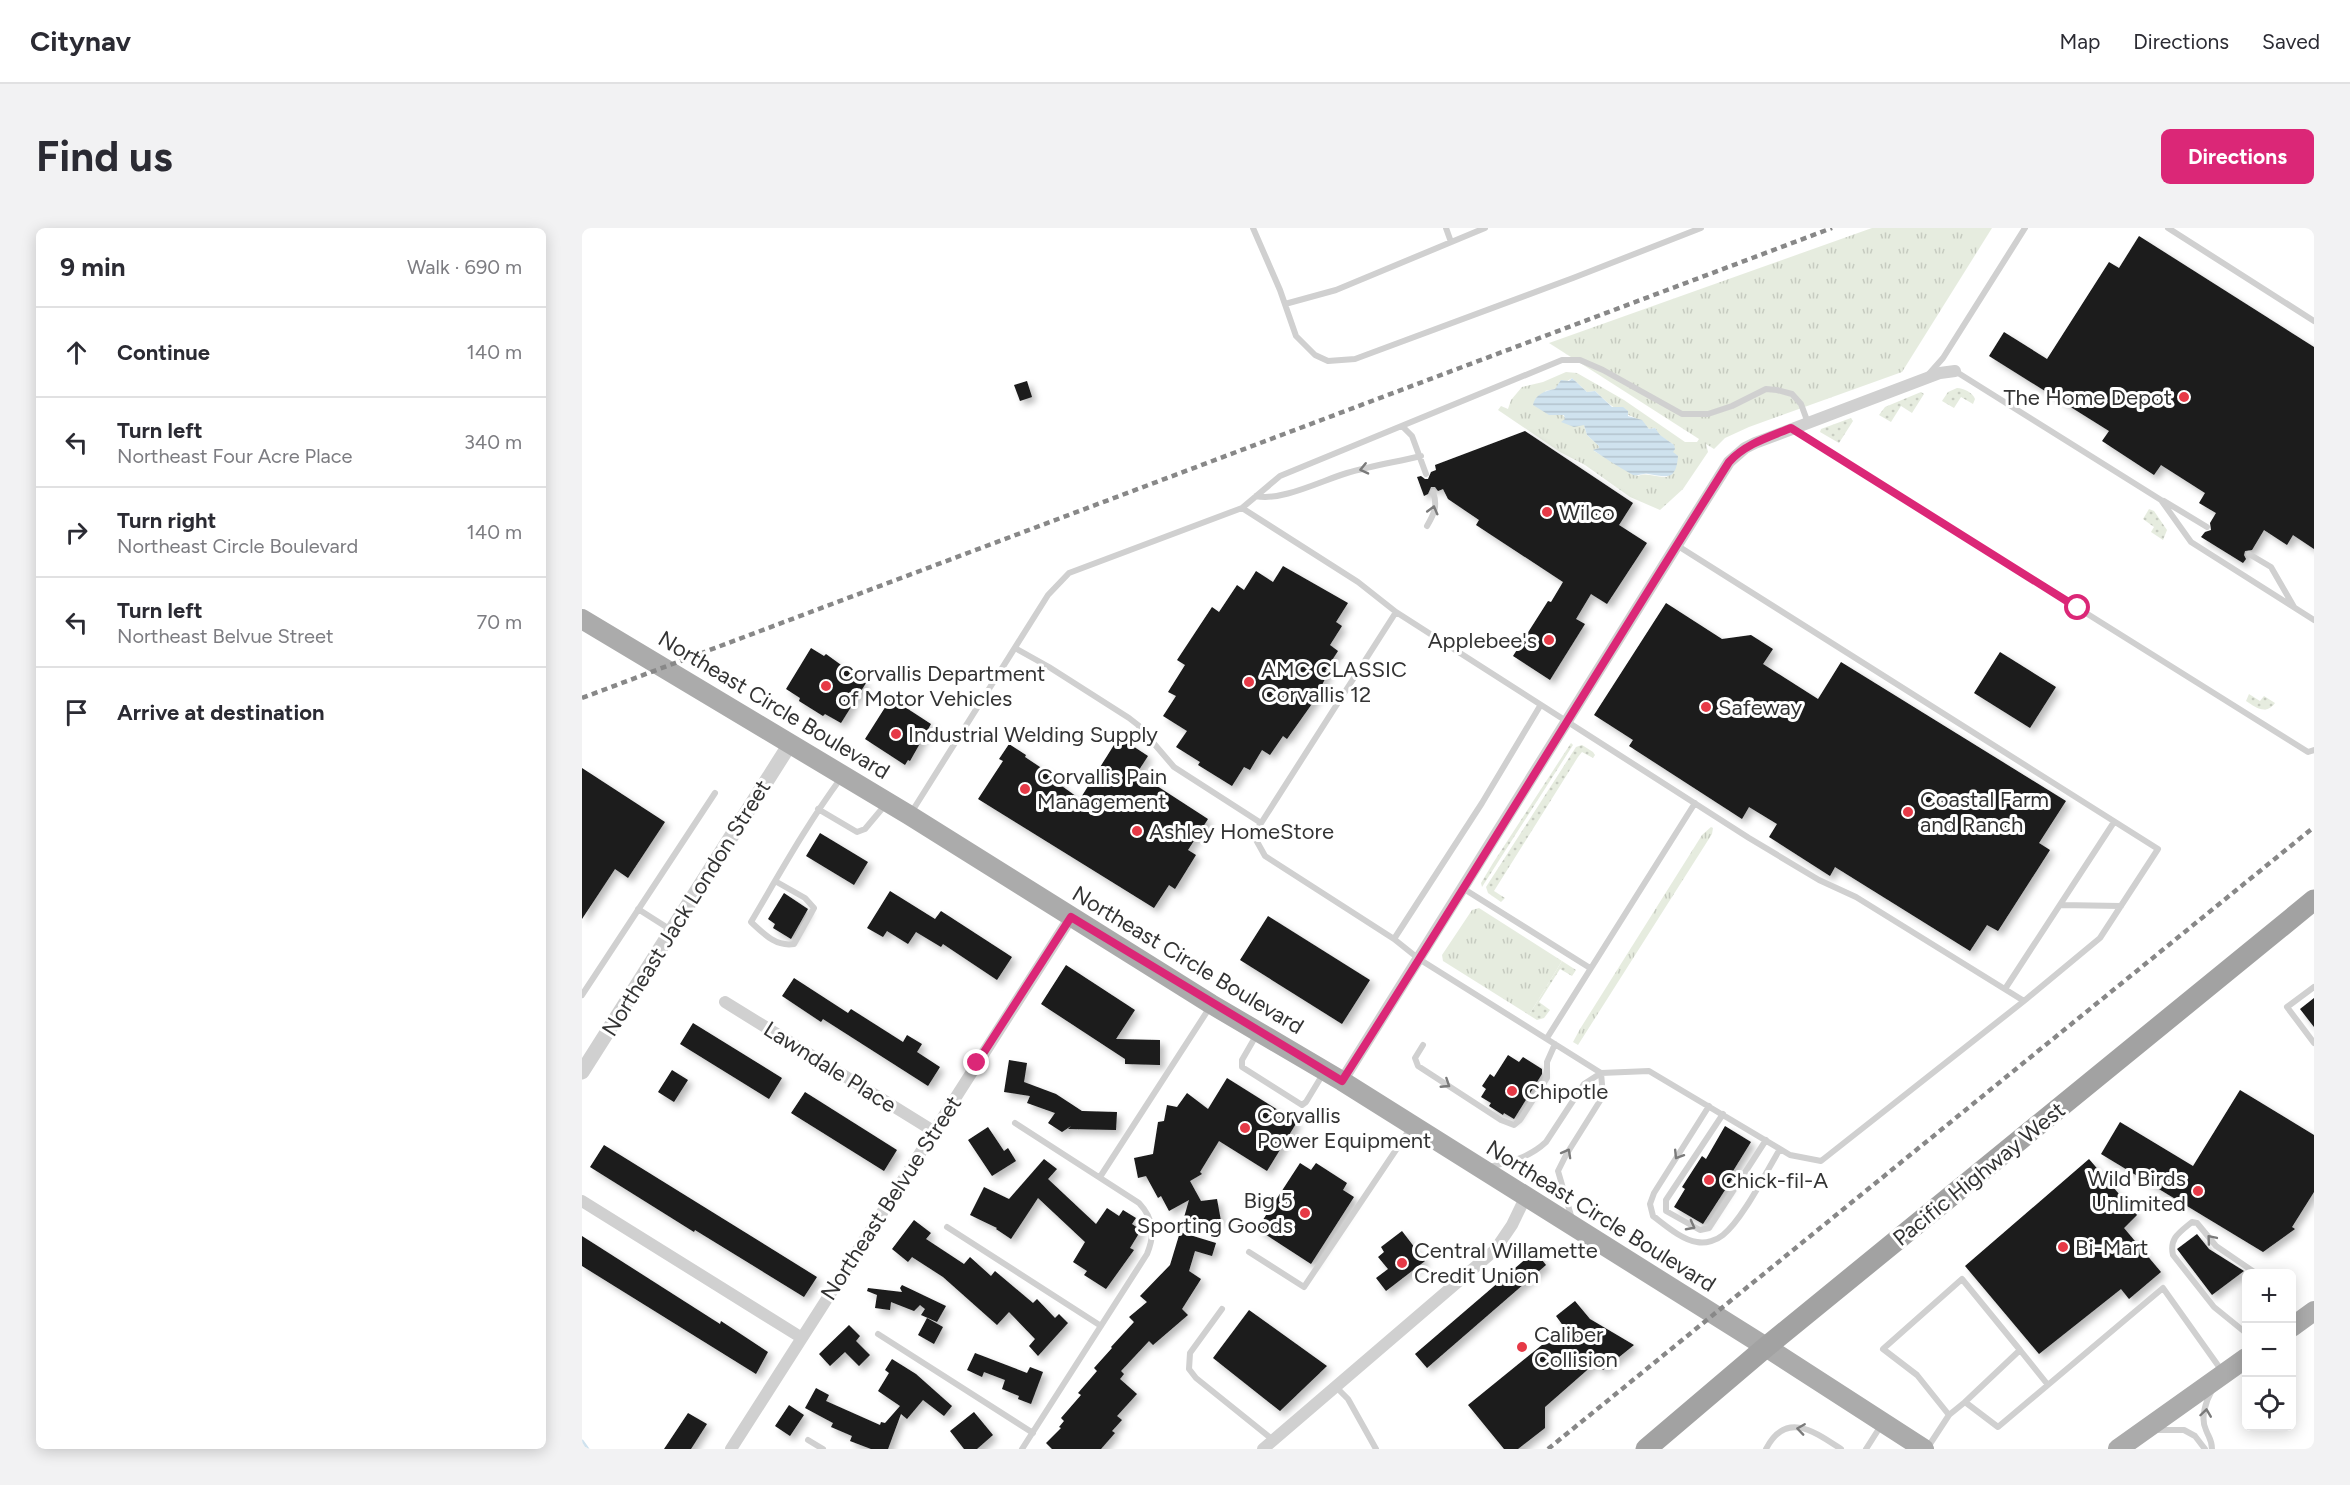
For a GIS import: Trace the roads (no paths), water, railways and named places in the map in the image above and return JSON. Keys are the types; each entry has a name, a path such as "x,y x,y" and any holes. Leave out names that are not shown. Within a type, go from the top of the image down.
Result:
{"highway":[{"name":"Pacific Highway West","path":"1646,1449 1766,1347 2314,900"}],"main road":[{"name":"Northeast Circle Boulevard","path":"582,619 888,802 1212,1004 1333,1076 1925,1449"},
{"path":"2118,1449 2242,1362"}],"street":[{"path":"1333,1076 1419,959 1723,471 1736,454 1791,428 1940,373 1955,371"},
{"name":"Northeast Jack London Street","path":"582,1072 790,744"},
{"name":"Northeast Belvue Street","path":"731,1449 1071,917"},
{"name":"Lawndale Place","path":"725,1002 935,1132"},
{"path":"1263,1449 1495,1250 1512,1225 1525,1198"},
{"path":"582,1201 802,1338"}],"lane":[{"path":"1253,228 1296,336 1315,355 1328,361 1355,359 1701,228"},
{"path":"1446,228 1451,242"},
{"path":"1285,304 1336,290 1485,228"},
{"path":"1926,378 1943,358 2025,228"},
{"path":"2168,228 2314,321"},
{"path":"909,815 1048,595 1069,573 1242,508 1280,476 1562,360 1580,360 1603,370 1682,414 1708,414 1732,406 1766,389 1792,394 1801,404 1808,423"},
{"path":"1955,371 2208,527"},
{"path":"1402,426 1412,436 1426,474"},
{"path":"1791,428 2308,752 2314,750"},
{"path":"1256,496 1265,498 1283,494 1348,473 1421,456"},
{"path":"1427,526 1434,514 1437,502 1433,492"},
{"path":"2161,500 2191,542 2314,620"},
{"path":"1242,508 1358,582 1396,612 1540,706 1784,860 1856,897 2024,1001"},
{"path":"1480,1169 1515,1161 1540,1148 1584,1084 1601,1073 1649,1071 1790,1155 1821,1161 2100,938 2158,849 1678,546"},
{"path":"2249,554 2271,567 2295,608"},
{"path":"1396,612 1256,831 1255,838 1265,856 1394,939 1419,959 1601,1073"},
{"path":"1015,648 1050,667 1129,718 1138,725 1174,767 1261,823"},
{"path":"1394,939 1482,803 1540,706"},
{"path":"775,881 805,898 814,908 794,944 783,946 764,935 751,922 775,881 818,809 843,776"},
{"path":"582,995 715,793"},
{"path":"818,809 857,832 866,829 888,802"},
{"path":"1547,1038 1695,803"},
{"path":"2005,989 2114,822"},
{"path":"1464,889 1590,968"},
{"path":"2060,905 2121,906"},
{"path":"638,909 672,930"},
{"path":"2314,987 2287,1007 2314,1043"},
{"path":"1100,1178 1212,1004"},
{"path":"1258,1032 1242,1060 1242,1067 1302,1105 1333,1076"},
{"path":"1423,1045 1415,1058 1418,1066 1501,1120 1514,1125 1520,1120 1547,1078 1548,1062 1555,1044"},
{"path":"1575,1228 1558,1171 1602,1096 1601,1073"},
{"path":"1709,1106 1654,1193 1650,1204 1653,1216 1676,1232 1696,1242 1712,1241 1722,1236 1733,1225 1780,1149"},
{"path":"1723,1114 1666,1200 1666,1211 1685,1223 1700,1230 1709,1228 1766,1140"},
{"path":"1015,1123 1139,1203 1150,1218 1153,1232 1147,1254 1022,1449"},
{"path":"1249,1252 1304,1287 1412,1126"},
{"path":"2242,1329 2214,1307 2173,1255 2172,1243 2174,1238 2192,1222 2197,1223 2216,1246 2250,1269"},
{"path":"947,1227 1101,1326"},
{"path":"1949,1415 1917,1376 1883,1349 1962,1279 2048,1384"},
{"path":"1965,1402 1998,1426 2163,1288 2222,1376 2209,1396 2203,1417 2205,1428 2212,1440 2212,1449"},
{"path":"1222,1308 1190,1353 1188,1369 1273,1440"},
{"path":"878,1334 1033,1433"},
{"path":"1925,1449 1949,1415 2020,1350"},
{"path":"1336,1387 1348,1399 1376,1449"},
{"path":"1866,1449 1883,1422"},
{"path":"1766,1449 1778,1432 1787,1427 1800,1427 1813,1430 1841,1449"},
{"path":"2145,1430 2184,1430 2195,1437 2205,1449"},
{"path":"808,1440 823,1449"}],"water":[{"path":"1572,378 1587,392 1595,391 1612,407 1623,407 1628,411 1628,416 1642,420 1649,429 1655,428 1660,435 1674,445 1673,452 1678,456 1677,465 1672,474 1669,476 1633,475 1593,450 1599,446 1587,435 1584,425 1574,427 1561,422 1565,419 1564,415 1549,415 1533,405 1536,398 1555,389 1561,380 1569,381"}],"waterway":[{"path":"582,1442 587,1449"}],"railway":[{"path":"582,698 1832,228"},
{"path":"1548,1449 2314,827"}],"place":[{"name":"The Home Depot","path":"2184,397"},
{"name":"Wilco","path":"1547,512"},
{"name":"Applebee's","path":"1549,640"},
{"name":"AMC CLASSIC Corvallis 12","path":"1249,682"},
{"name":"Corvallis Department of Motor Vehicles","path":"826,686"},
{"name":"Safeway","path":"1706,707"},
{"name":"Industrial Welding Supply","path":"896,734"},
{"name":"Corvallis Pain Management","path":"1025,789"},
{"name":"Coastal Farm and Ranch","path":"1908,812"},
{"name":"Ashley HomeStore","path":"1137,831"},
{"name":"Chipotle","path":"1512,1091"},
{"name":"Corvallis Power Equipment","path":"1245,1128"},
{"name":"Chick-fil-A","path":"1709,1180"},
{"name":"Wild Birds Unlimited","path":"2198,1191"},
{"name":"Big 5 Sporting Goods","path":"1305,1213"},
{"name":"Bi-Mart","path":"2063,1247"},
{"name":"Central Willamette Credit Union","path":"1402,1263"},
{"name":"Caliber Collision","path":"1522,1347"}]}
